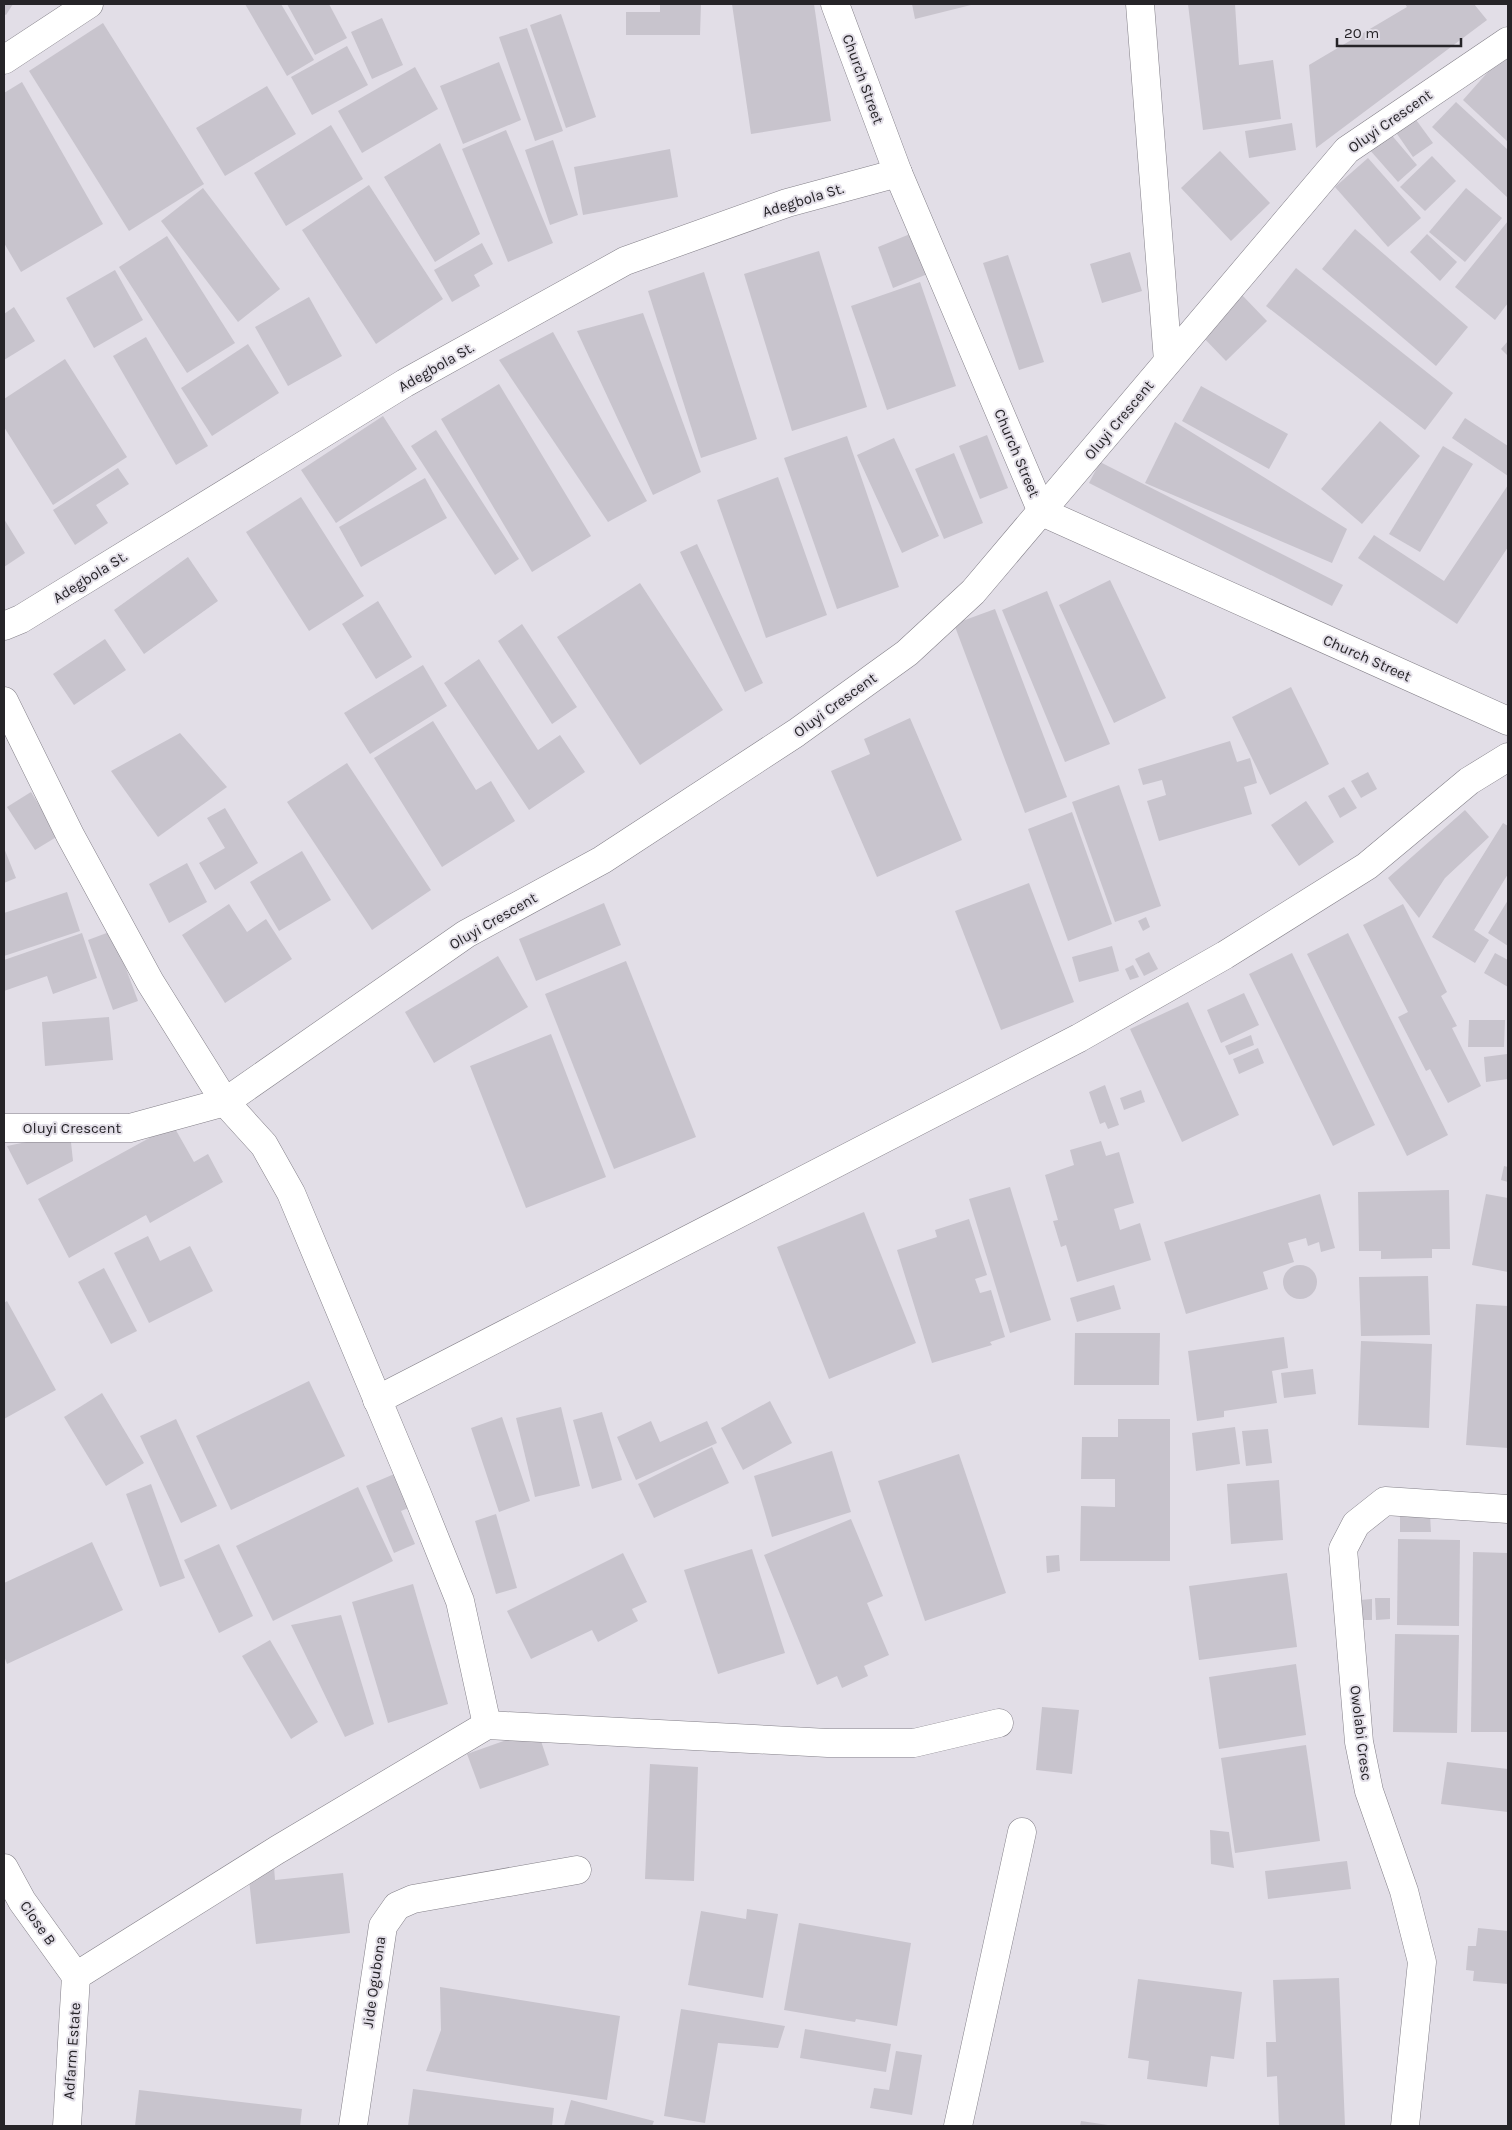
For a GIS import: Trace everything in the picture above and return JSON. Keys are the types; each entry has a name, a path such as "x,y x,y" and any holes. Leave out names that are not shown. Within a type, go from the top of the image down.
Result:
{"street":[{"path":"4,60 89,4"},
{"name":"Church Street","path":"835,4 898,173 1042,512 1508,721"},
{"path":"1140,4 1168,361"},
{"name":"Oluyi Crescent","path":"4,1128 130,1128 225,1102 466,934 602,860 796,733 907,653 972,592 1042,512 1347,150 1508,41"},
{"name":"Adegbola St.","path":"4,626 21,619 405,384 625,261 786,204 898,173"},
{"path":"4,701 70,836 150,982 225,1102 264,1146 291,1193 460,1602 487,1725"},
{"path":"378,1400 1079,1038 1225,955 1367,866 1469,781 1508,757"},
{"name":"Owolabi Cresc","path":"1405,2126 1422,1962 1404,1891 1369,1791 1359,1742 1343,1549 1356,1524 1385,1500 1508,1509"},
{"path":"76,1976 276,1850 487,1725 828,1743 914,1743 999,1723"},
{"path":"958,2126 1022,1832"},
{"name":"Close B","path":"4,1868 22,1901 76,1976"},
{"name":"Jide Ogubona","path":"353,2126 383,1926 397,1906 413,1899 577,1870"},
{"name":"Adfarm Estate","path":"67,2126 76,1976"}],"building":[{"path":"4,4 13,4 6,15 4,14"},
{"path":"245,4 281,4 314,60 287,76"},
{"path":"287,4 329,4 347,38 315,55"},
{"path":"660,4 701,4 700,35 626,35 626,12 660,12"},
{"path":"732,4 814,4 831,121 751,134"},
{"path":"912,4 975,4 915,19"},
{"path":"1188,4 1235,4 1239,65 1273,60 1281,119 1203,130"},
{"path":"1405,4 1474,4 1487,20 1316,148 1309,65 1407,7"},
{"path":"561,14 596,117 566,128 530,25"},
{"path":"382,18 403,65 372,79 351,32"},
{"path":"103,23 204,184 129,231 29,71"},
{"path":"527,28 563,131 535,141 499,37"},
{"path":"347,46 368,85 312,115 291,77"},
{"path":"1503,55 1508,60 1508,142 1463,100"},
{"path":"499,62 521,120 463,144 440,86"},
{"path":"415,67 438,109 362,153 338,111"},
{"path":"22,82 103,224 21,272 4,243 4,93"},
{"path":"267,86 296,134 225,176 196,128"},
{"path":"1456,102 1508,150 1508,198 1432,127"},
{"path":"1414,117 1433,143 1413,157 1395,131"},
{"path":"1292,123 1296,150 1249,158 1245,131"},
{"path":"331,125 363,179 286,226 254,173"},
{"path":"506,130 553,243 508,262 462,149"},
{"path":"1389,132 1417,165 1398,182 1369,149"},
{"path":"553,140 578,215 550,225 525,150"},
{"path":"440,143 480,234 435,262 384,177"},
{"path":"670,149 678,197 583,215 574,167"},
{"path":"1220,151 1270,203 1231,241 1181,188"},
{"path":"1432,156 1456,181 1425,211 1400,187"},
{"path":"1368,158 1421,218 1388,247 1335,187"},
{"path":"369,185 443,299 376,344 302,230"},
{"path":"203,188 280,289 238,322 161,221"},
{"path":"1466,188 1502,218 1465,262 1429,232"},
{"path":"1508,221 1508,303 1495,320 1455,287"},
{"path":"1355,229 1468,327 1436,366 1322,269"},
{"path":"920,230 935,271 893,288 878,247"},
{"path":"1427,234 1457,262 1440,281 1410,252"},
{"path":"167,236 235,343 187,373 119,267"},
{"path":"482,243 493,264 474,275 480,286 452,302 434,270"},
{"path":"819,251 867,407 792,431 744,274"},
{"path":"1130,252 1142,291 1102,303 1090,264"},
{"path":"1008,255 1044,362 1019,370 983,263"},
{"path":"1296,268 1453,393 1425,430 1266,306"},
{"path":"115,270 143,320 94,348 66,298"},
{"path":"704,272 757,439 701,458 648,291"},
{"path":"920,282 956,386 887,410 851,306"},
{"path":"1241,294 1267,321 1226,361 1200,334"},
{"path":"309,297 342,356 288,386 255,327"},
{"path":"14,307 35,341 4,360 4,314"},
{"path":"643,313 701,472 653,495 577,331"},
{"path":"553,332 647,501 608,522 499,360"},
{"path":"146,337 208,446 176,465 113,356"},
{"path":"1508,341 1508,356 1501,349"},
{"path":"248,344 279,393 212,436 181,388"},
{"path":"65,359 127,457 53,505 4,427 4,399"},
{"path":"499,384 591,536 532,572 441,419"},
{"path":"1201,386 1288,434 1269,469 1182,421"},
{"path":"383,416 417,469 336,523 301,470"},
{"path":"1465,418 1508,446 1508,476 1452,438"},
{"path":"1380,421 1420,456 1362,524 1321,489"},
{"path":"1175,422 1347,529 1332,563 1145,483"},
{"path":"436,430 519,559 495,575 411,446"},
{"path":"987,435 1008,488 980,499 959,446"},
{"path":"847,436 899,587 837,609 784,458"},
{"path":"894,438 939,536 902,553 857,455"},
{"path":"1443,446 1473,464 1420,552 1389,534"},
{"path":"954,453 983,523 944,539 915,469"},
{"path":"1100,462 1343,585 1332,606 1089,483"},
{"path":"118,468 129,484 96,505 108,523 75,545 53,510"},
{"path":"778,477 827,615 766,638 717,500"},
{"path":"425,478 447,518 361,567 339,527"},
{"path":"1508,485 1508,547 1457,624 1358,558 1374,535 1444,581"},
{"path":"301,497 364,596 309,631 246,532"},
{"path":"4,519 25,553 4,567"},
{"path":"697,544 763,683 745,692 680,552"},
{"path":"188,557 218,601 144,654 114,610"},
{"path":"1110,580 1166,698 1114,723 1059,605"},
{"path":"640,583 723,710 640,765 557,637"},
{"path":"1047,591 1110,744 1065,762 1002,610"},
{"path":"378,601 412,657 376,679 342,624"},
{"path":"995,609 1067,797 1025,813 954,624"},
{"path":"522,624 577,707 552,724 498,641"},
{"path":"105,639 126,670 74,705 53,674"},
{"path":"479,659 538,750 560,735 585,772 529,810 444,683"},
{"path":"423,665 447,706 370,754 344,713"},
{"path":"1291,687 1329,764 1270,795 1232,717"},
{"path":"910,718 962,840 877,877 831,771 870,754 864,739"},
{"path":"433,721 476,790 491,781 515,821 442,867 374,758"},
{"path":"180,733 227,787 158,837 111,771"},
{"path":"1230,741 1237,762 1250,758 1257,783 1244,787 1252,814 1159,841 1147,801 1166,795 1162,780 1143,785 1138,769"},
{"path":"347,763 431,890 372,930 287,802"},
{"path":"1368,772 1377,789 1361,798 1351,781"},
{"path":"1119,785 1161,906 1115,922 1072,802"},
{"path":"1344,787 1357,808 1340,818 1328,796"},
{"path":"31,792 58,836 35,850 7,807"},
{"path":"1306,801 1334,842 1299,866 1271,825"},
{"path":"225,808 258,863 215,890 199,863 225,848 207,818"},
{"path":"1465,810 1489,837 1445,878 1419,918 1388,878"},
{"path":"1072,812 1112,924 1068,941 1028,829"},
{"path":"1503,823 1508,826 1508,874 1474,930 1489,940 1475,963 1432,937"},
{"path":"4,848 16,878 4,883"},
{"path":"302,851 331,900 279,931 250,882"},
{"path":"187,863 207,902 169,923 149,884"},
{"path":"1029,883 1074,1002 1001,1030 955,911"},
{"path":"67,892 80,931 4,956 4,913"},
{"path":"1508,900 1508,946 1488,933"},
{"path":"604,903 621,945 536,981 519,939"},
{"path":"229,904 247,932 266,919 292,959 225,1003 182,935"},
{"path":"1403,904 1447,992 1441,996 1457,1026 1452,1028 1481,1086 1448,1103 1430,1069 1426,1071 1398,1017 1408,1012 1363,925"},
{"path":"1146,917 1150,927 1143,931 1138,921"},
{"path":"112,931 138,1001 113,1010 88,940"},
{"path":"82,933 97,978 53,994 47,976 4,991 4,960"},
{"path":"1348,933 1448,1135 1407,1156 1307,954"},
{"path":"1112,946 1119,971 1079,982 1072,957"},
{"path":"1149,952 1158,969 1144,976 1135,959"},
{"path":"1292,953 1375,1125 1333,1146 1249,974"},
{"path":"1495,953 1508,960 1508,987 1484,973"},
{"path":"498,956 528,1007 434,1063 405,1012"},
{"path":"626,961 696,1137 614,1169 545,994"},
{"path":"1133,965 1139,977 1130,980 1125,969"},
{"path":"1244,993 1259,1025 1221,1043 1207,1010"},
{"path":"1188,1002 1239,1115 1182,1142 1130,1029"},
{"path":"109,1017 113,1060 45,1066 42,1022"},
{"path":"1469,1020 1505,1020 1504,1047 1468,1047"},
{"path":"551,1034 606,1177 526,1208 470,1066"},
{"path":"1251,1035 1254,1045 1229,1055 1225,1046"},
{"path":"1258,1048 1264,1063 1239,1074 1233,1059"},
{"path":"1507,1054 1508,1079 1486,1082 1484,1057"},
{"path":"1105,1085 1119,1125 1108,1129 1105,1122 1100,1124 1089,1092"},
{"path":"1141,1090 1145,1102 1124,1110 1120,1098"},
{"path":"173,1125 194,1162 208,1154 223,1182 150,1223 146,1215 69,1258 38,1199"},
{"path":"70,1133 73,1161 27,1185 7,1146"},
{"path":"1101,1141 1106,1156 1119,1152 1134,1203 1114,1209 1120,1230 1140,1223 1151,1260 1077,1282 1066,1245 1061,1247 1053,1221 1058,1220 1045,1175 1074,1165 1070,1150"},
{"path":"1504,1166 1508,1167 1508,1182 1501,1180"},
{"path":"1010,1187 1051,1320 1010,1333 969,1199"},
{"path":"1449,1190 1450,1249 1432,1249 1432,1258 1381,1259 1381,1251 1359,1251 1358,1192"},
{"path":"1320,1194 1335,1248 1321,1252 1319,1242 1308,1246 1306,1238 1288,1243 1294,1262 1263,1272 1268,1289 1186,1314 1164,1242"},
{"path":"1486,1194 1508,1198 1508,1272 1472,1265"},
{"path":"864,1212 916,1343 829,1379 777,1247"},
{"path":"969,1219 987,1275 975,1279 980,1293 991,1290 1005,1337 990,1342 992,1345 932,1363 897,1250 937,1237 935,1230"},
{"path":"148,1236 160,1261 190,1246 213,1291 149,1323 114,1253"},
{"path":"1300,1265 1307,1266 1312,1270 1316,1275 1316,1289 1312,1294 1307,1298 1300,1299 1293,1298 1288,1294 1284,1289 1283,1282 1284,1275 1288,1270 1293,1266"},
{"path":"104,1268 137,1331 111,1344 78,1282"},
{"path":"1428,1276 1430,1335 1361,1336 1359,1277"},
{"path":"1114,1285 1121,1309 1077,1322 1070,1298"},
{"path":"7,1301 56,1390 4,1419 4,1303"},
{"path":"1476,1304 1508,1306 1508,1448 1466,1445"},
{"path":"1075,1333 1160,1333 1159,1385 1074,1385"},
{"path":"1284,1337 1288,1368 1272,1371 1277,1403 1224,1411 1224,1417 1197,1421 1188,1351"},
{"path":"1361,1341 1432,1344 1429,1428 1358,1425"},
{"path":"1313,1369 1316,1394 1284,1398 1281,1373"},
{"path":"309,1381 345,1456 231,1510 196,1436"},
{"path":"102,1393 144,1463 106,1486 64,1417"},
{"path":"770,1401 792,1443 743,1470 721,1428"},
{"path":"561,1407 580,1486 535,1497 516,1418"},
{"path":"602,1412 622,1480 592,1489 573,1420"},
{"path":"502,1417 530,1501 499,1512 471,1428"},
{"path":"176,1419 217,1506 181,1523 140,1436"},
{"path":"1118,1419 1170,1419 1170,1561 1080,1561 1081,1506 1115,1507 1115,1479 1081,1479 1082,1437 1118,1437"},
{"path":"651,1421 660,1442 707,1421 717,1443 636,1480 617,1437"},
{"path":"1235,1427 1240,1464 1196,1471 1192,1433"},
{"path":"1268,1429 1272,1463 1246,1466 1242,1431"},
{"path":"712,1447 729,1483 654,1518 638,1484"},
{"path":"832,1451 851,1512 772,1537 754,1476"},
{"path":"959,1454 1006,1593 925,1621 878,1481"},
{"path":"399,1472 413,1506 401,1511 415,1544 394,1553 366,1486"},
{"path":"1279,1480 1283,1540 1231,1544 1227,1484"},
{"path":"151,1484 185,1578 160,1587 126,1494"},
{"path":"358,1487 393,1561 273,1621 236,1546"},
{"path":"496,1514 517,1588 496,1594 475,1521"},
{"path":"1430,1515 1431,1532 1400,1532 1400,1516"},
{"path":"851,1519 883,1596 867,1603 889,1655 864,1666 868,1676 842,1688 837,1676 817,1685 764,1555"},
{"path":"1398,1539 1460,1540 1459,1626 1397,1625"},
{"path":"92,1542 123,1610 7,1664 4,1656 4,1583"},
{"path":"219,1544 253,1616 219,1633 184,1560"},
{"path":"752,1549 785,1653 718,1674 684,1570"},
{"path":"1473,1552 1508,1553 1508,1732 1471,1732"},
{"path":"623,1553 647,1602 632,1609 638,1621 598,1642 592,1630 531,1659 507,1611"},
{"path":"1059,1555 1060,1571 1047,1573 1046,1556"},
{"path":"1287,1573 1297,1647 1199,1660 1189,1586"},
{"path":"413,1584 448,1704 388,1723 352,1602"},
{"path":"1375,1598 1390,1598 1390,1619 1376,1620"},
{"path":"1372,1599 1372,1620 1360,1620 1360,1600"},
{"path":"341,1615 374,1724 345,1737 291,1625"},
{"path":"1395,1634 1459,1635 1457,1733 1393,1732"},
{"path":"270,1640 318,1722 291,1739 242,1656"},
{"path":"1296,1664 1306,1735 1219,1749 1209,1677"},
{"path":"1042,1707 1079,1710 1072,1774 1036,1770"},
{"path":"537,1729 549,1765 480,1789 467,1754"},
{"path":"1306,1745 1320,1841 1235,1853 1221,1758"},
{"path":"1447,1762 1508,1769 1508,1812 1441,1804"},
{"path":"650,1764 698,1767 694,1881 645,1879"},
{"path":"1210,1830 1229,1832 1234,1868 1211,1864"},
{"path":"1347,1861 1351,1889 1268,1899 1265,1871"},
{"path":"274,1867 275,1880 343,1873 350,1933 256,1944 248,1870"},
{"path":"747,1909 778,1914 763,1998 688,1985 701,1911 746,1919"},
{"path":"799,1923 911,1943 897,2026 856,2019 855,2022 784,2010"},
{"path":"1478,1928 1508,1931 1508,1984 1473,1981 1474,1971 1466,1970 1468,1946 1476,1946"},
{"path":"1339,1978 1345,2126 1279,2126 1277,2076 1267,2077 1266,2042 1276,2042 1273,1980"},
{"path":"1138,1979 1242,1992 1234,2059 1211,2056 1207,2087 1147,2079 1149,2061 1128,2058"},
{"path":"440,1987 620,2016 607,2100 426,2071 441,2030"},
{"path":"681,2009 785,2026 778,2048 718,2043 705,2123 664,2116"},
{"path":"805,2029 891,2044 886,2072 800,2058"},
{"path":"896,2051 922,2055 912,2115 870,2108 874,2088 889,2090"},
{"path":"413,2089 554,2108 552,2126 408,2126"},
{"path":"139,2090 302,2109 300,2126 135,2126"},
{"path":"571,2100 654,2121 652,2126 564,2126"},
{"path":"1081,2121 1108,2125 1108,2126 1080,2126"}]}
